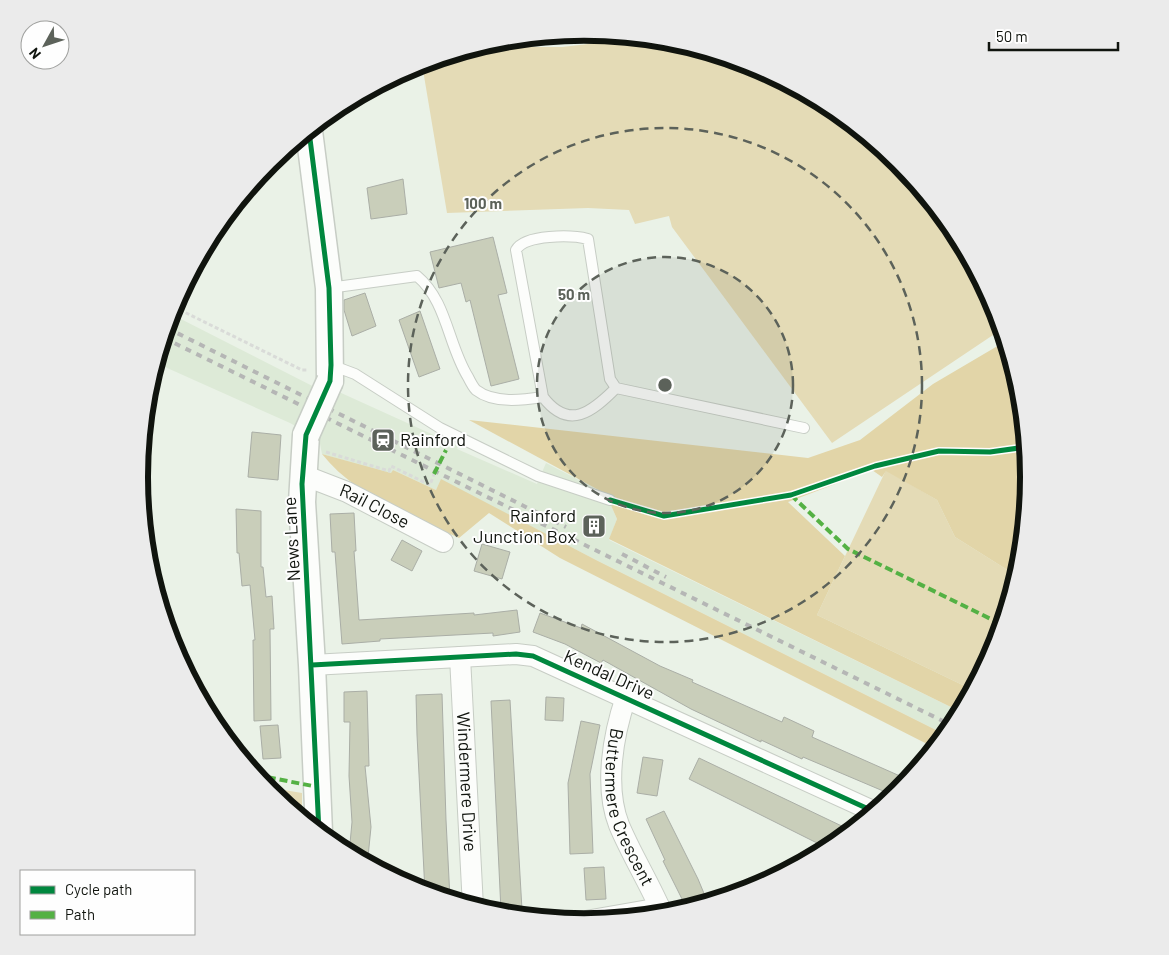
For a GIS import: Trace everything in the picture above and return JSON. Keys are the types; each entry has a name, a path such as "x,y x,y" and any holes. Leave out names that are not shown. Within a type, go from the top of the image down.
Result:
{"street":[{"name":"News Lane","path":"310,139 328,288 330,373 306,439 302,502 312,665 319,824"},
{"name":"Rail Close","path":"303,475 347,492 443,542"},
{"name":"Kendal Drive","path":"312,665 516,654 533,656 868,809"},
{"name":"Windermere Drive","path":"460,657 473,899"},
{"name":"Buttermere Crescent","path":"626,697 616,742 612,795 619,825 660,907"}],"lane":[{"path":"616,388 589,412 569,415 552,408 543,396 516,250 523,242 554,237 576,236 588,239 610,379 616,388 804,428"},
{"path":"328,288 417,276 427,284 443,314 461,366 476,390 502,400 523,400 543,396"},
{"path":"330,373 355,374 440,428 538,476 610,500"}],"path":[{"path":"182,310 302,370"},
{"path":"306,439 324,451 389,471 391,466 430,485 434,474"}],"shaded area":[{"path":"613,42 641,45 697,56 751,74 803,100 827,115 850,131 893,169 931,212 962,259 976,285 996,333 832,443 672,227 669,216 635,224 629,210 588,208 447,213 423,72 444,64 499,50 516,47 562,47"},
{"path":"178,318 336,398 339,392 458,446 457,449 537,484 546,463 606,494 617,519 609,540 954,709 939,732 596,560 441,480 436,490 393,470 391,474 322,454 319,439 290,423 163,366"},
{"path":"1000,344 1012,392 1020,449 1020,506 1010,572 955,537 937,500 886,471 882,477 872,470 788,502 845,556 817,615 967,687 954,709 609,539 617,519 606,494 469,420 808,458 860,440 933,384"},
{"path":"322,454 391,473 393,470 436,490 441,479 596,560 939,732 929,745 560,558 489,513 459,538 385,504 351,482"},
{"path":"886,470 937,500 955,537 1010,572 998,618 988,644 967,687 817,615"},
{"path":"280,789 302,793 302,809"}],"building":[{"path":"403,179 407,214 371,219 367,188"},
{"path":"493,237 507,293 498,295 519,379 491,386 470,300 466,302 461,283 439,288 430,252"},
{"path":"365,293 376,326 352,336 344,310 344,300"},
{"path":"420,311 440,369 419,377 399,320"},
{"path":"252,432 281,435 278,480 248,477"},
{"path":"236,509 261,511 261,567 263,567 266,597 272,596 274,629 270,629 271,720 254,721 253,640 255,640 250,585 242,586 239,553 237,553"},
{"path":"354,513 356,551 354,551 359,620 474,613 474,615 517,610 520,632 493,636 493,633 380,639 380,641 342,644 335,552 332,552 330,514"},
{"path":"402,540 422,551 412,571 391,560"},
{"path":"482,544 510,552 502,579 474,571"},
{"path":"540,613 581,628 582,624 660,666 693,680 692,682 782,722 784,717 814,731 812,737 901,777 886,792 803,757 802,759 761,740 761,742 691,709 603,660 601,663 565,644 533,632"},
{"path":"367,691 369,766 365,766 371,827 368,856 350,845 352,822 349,776 350,722 344,722 344,692"},
{"path":"442,694 450,893 425,884 416,695"},
{"path":"546,697 564,698 563,721 545,720"},
{"path":"510,700 522,909 501,905 491,701"},
{"path":"581,721 600,725 590,774 593,853 570,854 568,783"},
{"path":"278,725 281,758 263,759 260,726"},
{"path":"643,757 663,760 657,796 637,793"},
{"path":"699,758 845,828 820,844 689,779"},
{"path":"664,811 705,897 684,902 663,861 665,860 646,819"},
{"path":"604,867 606,899 586,900 584,868"}],"railway":[{"path":"173,331 566,527"},
{"path":"170,341 945,722"},
{"path":"622,554 666,577"}],"marked path":[{"path":"434,474 446,450"},
{"path":"791,495 848,549 997,622"},
{"path":"268,777 318,787"}],"cycle path":[{"path":"310,139 329,288 331,365 330,381 306,435 302,484 319,824"},
{"path":"610,500 664,516 791,495 875,466 939,451 990,452 1020,448"},
{"path":"312,665 516,654 533,656 868,809"}],"place":[{"name":"Rainford","path":"383,440"},
{"name":"Rainford Junction Box","path":"594,526"}]}
